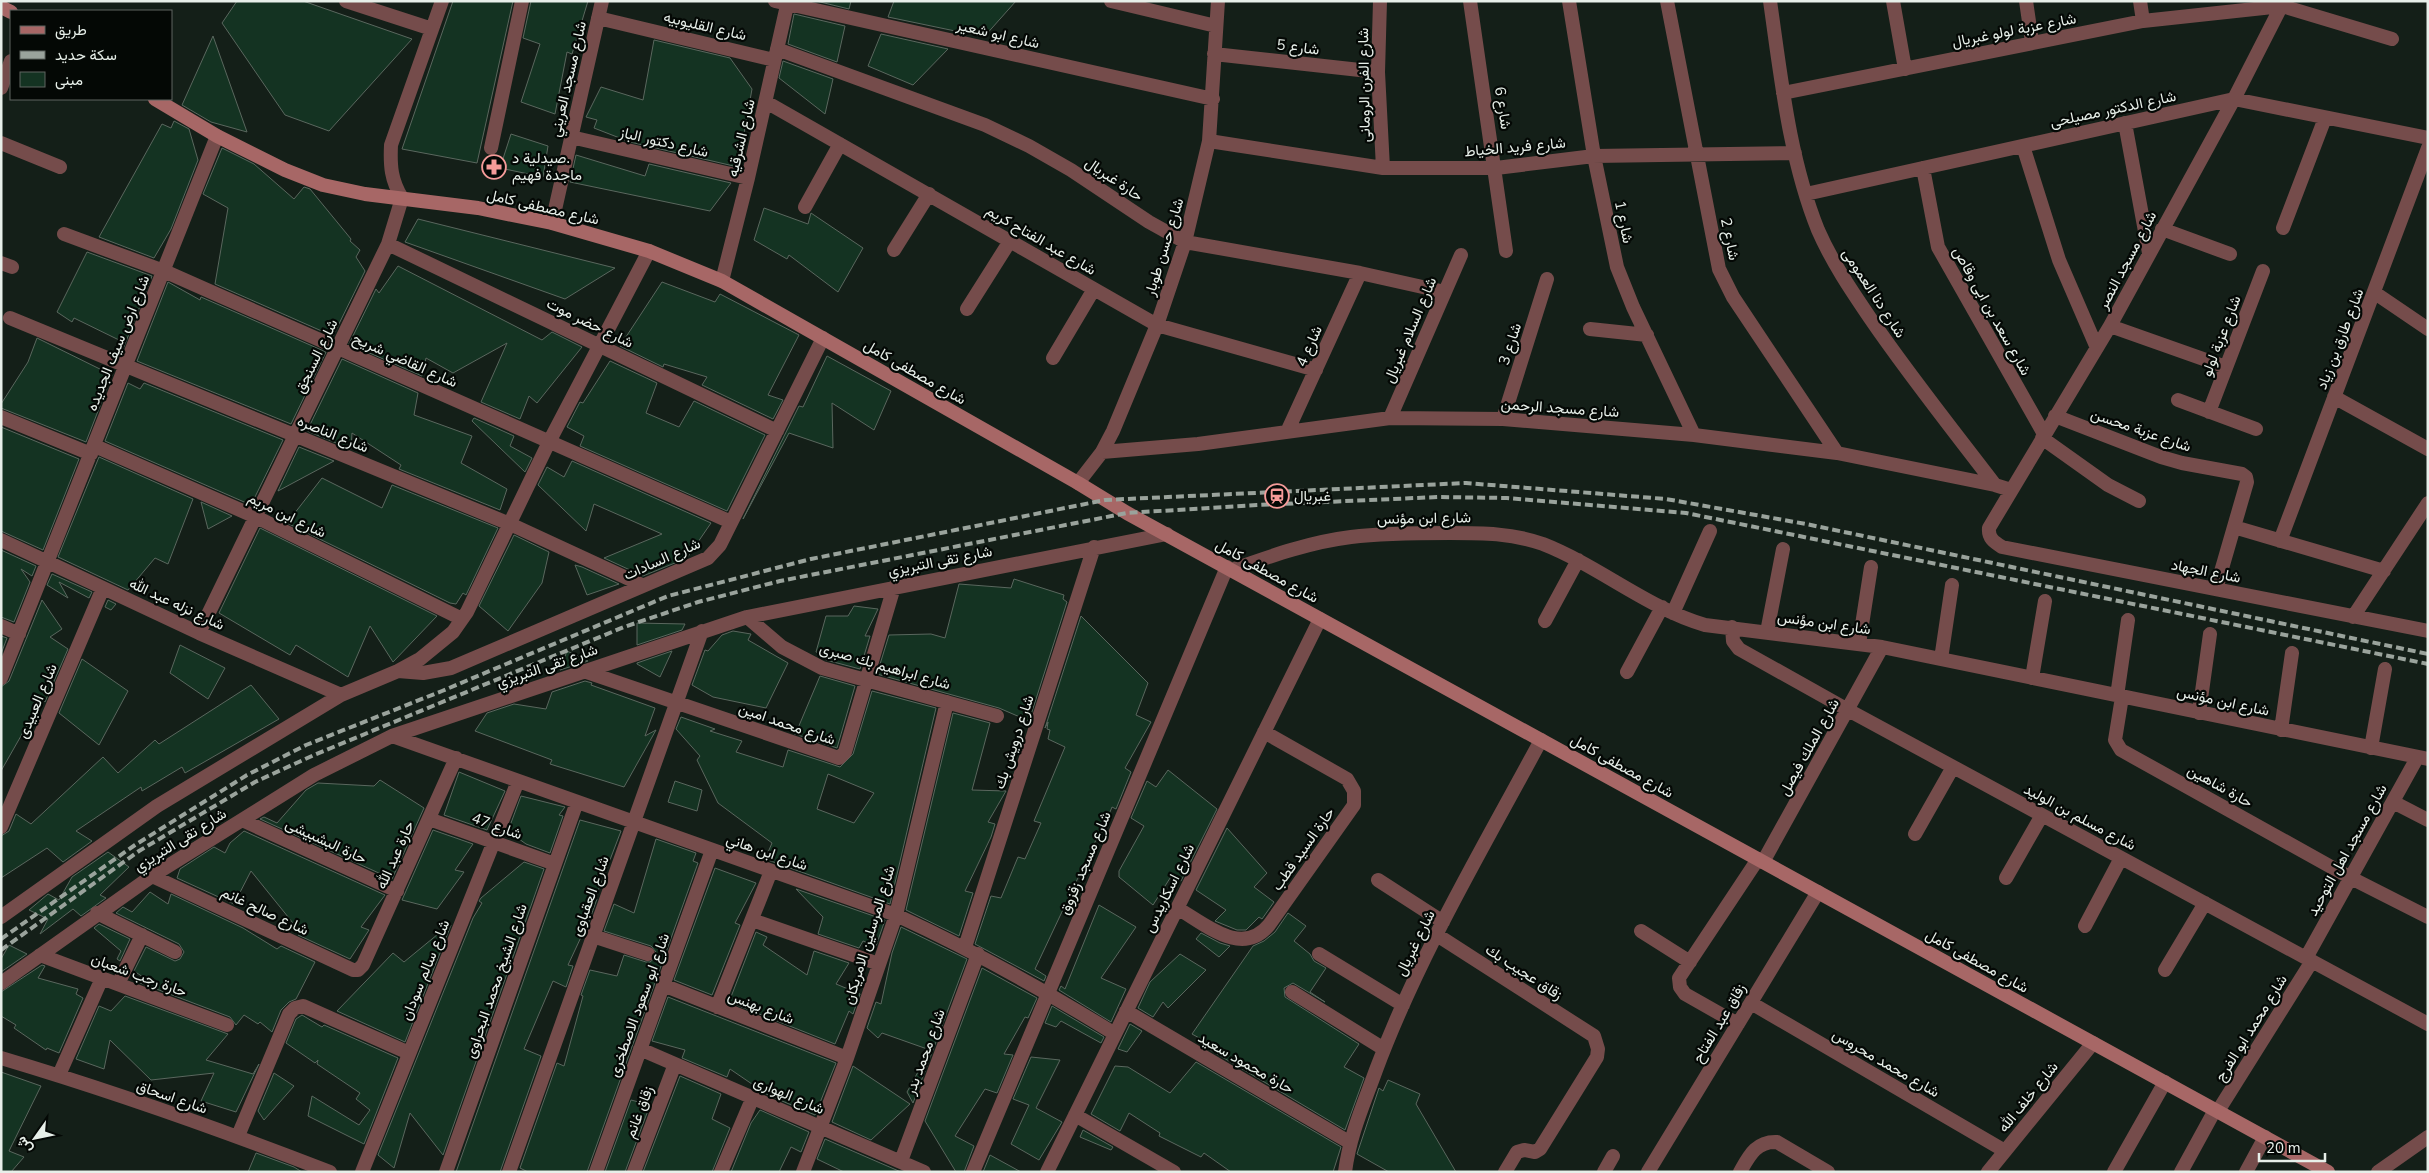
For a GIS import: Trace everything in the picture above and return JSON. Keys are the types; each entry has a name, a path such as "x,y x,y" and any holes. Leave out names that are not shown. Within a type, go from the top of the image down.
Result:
{"main road":[{"name":"شارع مصطفى كامل","path":"157,100 217,136 285,170 323,185 365,194 478,208 552,222 649,251 722,281 1229,569 2216,1110 2323,1171"}],"street":[{"path":"346,1 432,29"},
{"path":"402,198 393,182 390,167 391,145 442,1"},
{"path":"491,148 522,1"},
{"name":"شارع مسجد العريني","path":"552,222 602,1"},
{"path":"1111,1 1216,26"},
{"name":"شارع حسن طوبار","path":"1078,483 1102,452 1157,325 1186,242 1209,141 1218,1"},
{"name":"شارع الفرن الرومانى","path":"1380,1 1378,72 1383,168"},
{"name":"شارع 6","path":"1470,1 1496,168 1506,250"},
{"name":"شارع 1","path":"1569,1 1594,156 1617,267 1647,336 1694,434"},
{"name":"شارع 2","path":"1667,1 1719,269 1733,297 1837,453"},
{"name":"شارع دنا العمومى","path":"1770,1 1783,93 1806,194 1818,230 1838,270 1896,356 1995,485"},
{"path":"1893,1 1905,69"},
{"path":"2026,1 2032,42"},
{"path":"2140,1 2143,22"},
{"name":"شارع الشرقيه","path":"722,281 766,102 776,54 783,2"},
{"name":"شارع ابو شعير","path":"783,2 1213,99"},
{"path":"2283,3 2392,39"},
{"name":"شارع عزبة لولو غبريال","path":"1783,93 2032,42 2143,22 2283,3"},
{"name":"شارع مسجد النصر","path":"1989,528 2110,326 2148,253 2234,100 2283,3"},
{"name":"شارع القليوبيه","path":"598,18 776,54"},
{"name":"حارة غبريال","path":"776,54 1003,133 1071,170 1149,222 1186,242 1360,273 1445,292"},
{"name":"شارع 5","path":"1214,54 1378,72"},
{"path":"1,88 10,64"},
{"name":"شارع الدكتور مصيلحى","path":"1806,194 2234,100 2428,138"},
{"name":"شارع عبد الفتاح كريم","path":"766,102 1157,325 1316,370"},
{"path":"2283,228 2325,118"},
{"path":"2125,123 2148,253"},
{"name":"شارع ارض سيف الجديده","path":"1,678 217,136"},
{"name":"شارع دكتور الباز","path":"571,137 748,178"},
{"name":"شارع فريد الخياط","path":"1209,141 1383,168 1496,168 1594,156 1796,153"},
{"path":"1,143 60,167"},
{"path":"805,207 840,144"},
{"path":"2023,146 2059,260 2097,348"},
{"name":"شارع طارق بن زياد","path":"2280,541 2375,294 2423,183 2428,148"},
{"name":"شارع سعد بن ابى وقاص","path":"1923,168 1938,247 2043,436"},
{"path":"894,250 929,194"},
{"name":"شارع السنجق","path":"199,633 388,244 402,198"},
{"path":"2162,229 2230,254"},
{"name":"شارع القاضي شريح","path":"64,234 164,271 731,522"},
{"path":"968,309 1010,240"},
{"name":"شارع حضر موت","path":"388,244 777,431"},
{"path":"1,917 158,806 341,695 398,671 420,659 444,640 462,619 598,345 649,251"},
{"name":"شارع السلام غبريال","path":"1390,418 1461,255"},
{"name":"شارع عزبة لولو","path":"2209,412 2263,271"},
{"name":"شارع 4","path":"1287,432 1360,273"},
{"name":"شارع 3","path":"1503,419 1547,279"},
{"path":"1053,358 1094,289"},
{"path":"2375,294 2428,329"},
{"name":"شارع الناصره","path":"10,318 510,524 642,585"},
{"path":"2110,326 2226,367"},
{"path":"1590,329 1647,336"},
{"name":"شارع السادات","path":"398,671 423,673 451,668 708,558 720,544 823,338"},
{"path":"2334,397 2428,449"},
{"path":"2178,400 2256,429"},
{"name":"شارع عزبة محسن","path":"2055,416 2161,457 2182,463 2242,474 2246,477 2247,482 2234,527"},
{"name":"شارع ابن مريم","path":"1,417 93,450 256,517 462,619"},
{"name":"شارع مسجد الرحمن","path":"1102,452 1287,432 1390,418 1503,419 1694,434 1837,453 1995,485 2011,490"},
{"path":"2043,436 2108,486 2140,502"},
{"path":"2353,617 2428,503"},
{"path":"2216,589 2234,527 2384,571"},
{"name":"شارع الجهاد","path":"1989,528 1989,535 1993,542 2002,547 2428,631"},
{"path":"1627,672 1667,610 1710,531"},
{"name":"شارع ابن مؤنس","path":"1229,569 1293,548 1352,537 1417,533 1499,533 1543,544 1578,560 1667,610 1705,625 1882,647 2422,759"},
{"name":"شارع تقى التبريزي","path":"1,983 152,876 314,775 392,736 747,617 1167,534"},
{"name":"شارع نزله عبد الله","path":"1,540 199,633 341,695"},
{"name":"شارع درويش بك","path":"965,947 1094,547"},
{"path":"1768,632 1783,548"},
{"path":"1545,621 1578,560"},
{"path":"1859,644 1871,567"},
{"name":"شارع مسجد زقزوق","path":"973,1172 1229,569"},
{"path":"1941,660 1952,585"},
{"name":"شارع محمد امين","path":"584,671 836,758 845,752 894,587"},
{"name":"شارع العبيدى","path":"1,827 103,588"},
{"path":"2032,678 2045,601"},
{"name":"شارع ابراهيم بك صبرى","path":"747,617 782,647 822,668 997,716"},
{"name":"شارع اسكاريدس","path":"1047,1172 1320,619"},
{"name":"حارة شاهين","path":"2128,620 2115,740 2121,750 2351,878 2428,917"},
{"path":"1,626 19,634"},
{"name":"شارع مسلم بن الوليد","path":"1732,627 1733,640 1739,649 2428,1024"},
{"name":"شارع العقباوى","path":"509,1172 702,632"},
{"path":"2199,713 2210,634"},
{"name":"شارع الملك فيصل","path":"1738,1024 1682,991 1679,978 1761,861 1882,647"},
{"path":"2281,730 2292,653"},
{"path":"2371,748 2385,669"},
{"name":"شارع المرسلين الامريكان","path":"803,1172 822,1127 847,1058 896,915 947,702"},
{"name":"حارة السيد قطب","path":"1177,908 1228,937 1246,940 1256,938 1269,926 1354,805 1354,791 1347,779 1264,732"},
{"name":"شارع ابن هاني","path":"392,736 896,915 965,947 1048,992 1115,1034"},
{"name":"شارع غبريال","path":"1345,1172 1349,1142 1403,1005 1443,922 1541,740"},
{"name":"حارة عبد الله","path":"363,965 456,758"},
{"name":"شارع مسجد اهل التوحيد","path":"2309,960 2393,802 2422,759"},
{"path":"1916,834 1953,767"},
{"name":"شارع سالم سودان","path":"362,1172 518,781"},
{"name":"شارع الشيخ محمد البحراوى","path":"446,1172 577,802"},
{"path":"2393,802 2428,820"},
{"path":"2006,878 2042,815"},
{"name":"شارع 47","path":"429,819 555,864"},
{"name":"حارة البشبيشى","path":"242,820 396,891"},
{"name":"شارع ابو سعود الاصطخرى","path":"596,1172 712,850"},
{"path":"2085,926 2121,858"},
{"path":"718,1007 771,871"},
{"name":"شارع صالح غانم","path":"152,876 353,970 360,969 363,965"},
{"path":"1378,880 1443,922"},
{"name":"زقاق عبد الفتاح","path":"1648,1172 1818,892"},
{"path":"2165,970 2205,903"},
{"path":"97,914 175,952"},
{"path":"752,920 879,964"},
{"path":"1641,931 1690,962"},
{"path":"118,984 142,935"},
{"path":"593,936 648,954"},
{"name":"زقاق عجيب بك","path":"1436,936 1594,1036 1598,1050 1597,1057 1540,1149 1535,1152 1524,1150 1516,1152 1505,1172"},
{"name":"شارع محمد بدر","path":"901,1161 978,954"},
{"path":"1319,954 1403,1005"},
{"name":"حارة رجب شعبان","path":"40,955 227,1025"},
{"name":"شارع محمد ابو الفرج","path":"2181,1172 2216,1110 2309,960"},
{"path":"59,1075 102,978"},
{"name":"شارع بهنس","path":"663,985 847,1058"},
{"path":"1292,992 1384,1050"},
{"name":"شارع محمد محروس","path":"1751,1003 2006,1151"},
{"path":"238,1136 289,1014 295,1008 303,1006 409,1053"},
{"name":"حارة محمود سعيد","path":"1126,1011 1349,1142"},
{"name":"شارع خلف الله","path":"1988,1172 2093,1043"},
{"name":"شارع الهوارى","path":"640,1049 924,1172"},
{"name":"شارع اسحاق","path":"1,1058 59,1075 238,1136 330,1172"},
{"name":"زقاق غانم","path":"638,1170 675,1064"},
{"path":"2114,1172 2165,1082"},
{"path":"721,1172 753,1097"},
{"path":"1075,1115 1174,1172"},
{"path":"2246,1172 2265,1137"},
{"path":"2378,1172 2428,1137"},
{"path":"1742,1170 1757,1146 1770,1141 1777,1142 1828,1172"},
{"path":"1604,1172 1613,1156"}],"building":[{"path":"237,1 303,1 412,39 329,131 285,115 222,23"},
{"path":"453,1 513,1 477,163 402,149"},
{"path":"531,1 588,1 572,54 567,52 555,114 521,102 540,44 523,38"},
{"path":"816,1 851,1 849,9"},
{"path":"894,1 1016,1 984,37 888,17"},
{"path":"794,14 845,26 837,62 788,44"},
{"path":"881,34 948,49 913,85 868,66"},
{"path":"213,36 247,132 211,122 182,105"},
{"path":"654,40 730,58 752,89 738,167 630,142 594,128 597,120 586,117 601,87 643,100"},
{"path":"783,61 833,79 825,114 779,78"},
{"path":"174,121 189,129 198,160 171,229 154,258 99,237 162,124 171,128"},
{"path":"511,134 548,146 543,177 500,168"},
{"path":"222,148 254,164 294,199 304,187 310,189 351,239 350,241 360,250 356,257 365,271 333,336 215,284 228,208 203,194"},
{"path":"576,155 645,176 649,164 731,183 710,211 570,182"},
{"path":"764,208 808,224 811,213 863,248 838,292 789,255 787,259 754,240"},
{"path":"418,219 615,268 565,299 405,242"},
{"path":"87,252 152,276 121,354 118,352 119,340 74,318 72,322 57,312"},
{"path":"398,266 542,340 552,332 582,347 537,403 529,396 520,419 481,402 507,343 453,373 426,358 422,376 349,344 376,289 379,293"},
{"path":"168,282 200,300 201,297 326,352 291,424 137,361"},
{"path":"662,282 715,302 720,294 799,335 768,395 783,400 773,419 702,385 707,377 664,364 663,367 620,346"},
{"path":"37,338 112,375 86,442 1,408 1,404 28,362"},
{"path":"827,356 891,391 874,430 832,403 833,448 789,433 743,519 799,406 803,407"},
{"path":"342,359 418,393 414,415 472,436 461,463 507,489 500,510 399,469 401,465 352,433 351,449 307,431"},
{"path":"610,361 657,383 646,413 679,427 694,401 765,435 727,511 580,446 584,436 567,427 580,402 583,403"},
{"path":"128,383 140,389 144,383 283,440 251,505 105,441"},
{"path":"474,418 514,436 510,446 532,458 525,472 472,421"},
{"path":"1,427 79,459 43,550 1,531"},
{"path":"299,447 334,461 278,491"},
{"path":"99,457 193,499 168,564 155,558 128,590 58,557"},
{"path":"572,461 711,523 687,558 643,576 604,558 662,534 594,504 586,531 538,485 547,467 564,477"},
{"path":"322,478 382,508 392,485 498,528 466,595 463,593 456,604 450,603 287,523"},
{"path":"201,502 232,516 208,529"},
{"path":"260,528 437,616 393,662 370,626 348,677 296,645 290,655 219,613"},
{"path":"514,535 549,552 542,583 508,631 479,606"},
{"path":"1,550 36,566 32,576 21,569 30,582 14,622 1,617"},
{"path":"575,565 582,567 619,584 587,595"},
{"path":"52,574 92,592 89,598 59,582 68,598 47,585"},
{"path":"1014,579 1064,595 1063,599 1067,602 1029,721 999,708 877,674 889,635 931,634 945,638 959,584 1011,588"},
{"path":"42,600 62,629 50,637 68,649 45,702 42,699 1,771 1,687 9,681"},
{"path":"108,600 116,604 111,610 105,607"},
{"path":"854,606 878,609 865,636 870,636 860,669 826,660 828,656 816,652 826,616 848,616"},
{"path":"1081,616 1148,683 1136,715 1151,722 1125,768 1131,772 1116,809 1112,807 1099,839 1097,838 1093,846 1035,969 1046,976 1044,981 975,944 991,896 1001,898 1018,857 1025,859 1041,823 1034,821 1065,747 1048,739 1050,730 1047,729 1048,722 1045,728"},
{"path":"637,623 685,624 682,630 637,645"},
{"path":"733,631 751,634 748,640 788,663 766,708 713,697 692,685 705,650 708,651 722,635"},
{"path":"1,636 7,638 1,654"},
{"path":"180,645 225,668 208,699 170,673"},
{"path":"567,651 588,661 560,670"},
{"path":"672,651 660,677 637,664 637,663"},
{"path":"82,659 128,691 99,745 59,713"},
{"path":"820,676 855,686 837,748 792,733 794,727 798,728"},
{"path":"585,681 592,683 591,685 655,708 645,736 656,730 624,787 550,764 552,760 475,731 487,713 514,704 546,709 552,692"},
{"path":"251,685 279,719 185,773 182,767 142,791 141,787 76,831 92,841 63,862 47,848 1,878 1,836 9,831 16,814 31,824 103,757 118,773 155,740 159,744"},
{"path":"872,691 936,708 890,904 768,860 766,857 772,843 718,803 697,760 700,756 676,729 681,717 715,729 710,731 742,741 736,752 783,767 788,750 840,767 853,754","holes":["828,774 874,793 854,823 817,809"]},
{"path":"953,713 990,723 972,790 1006,791 988,822 995,824 991,837 965,891 973,893 959,936 906,910"},
{"path":"1168,770 1217,809 1181,881 1172,875 1153,905 1119,877 1119,871 1144,826 1131,818 1147,781 1156,787"},
{"path":"459,772 505,791 487,830 444,815"},
{"path":"380,780 424,808 392,879 260,819 264,817 277,823 306,790 318,783 374,786"},
{"path":"675,781 702,790 697,811 668,802"},
{"path":"521,796 565,807 559,815 563,816 550,853 526,844 508,831"},
{"path":"580,820 621,831 595,899 597,899 584,935 582,935 568,965 573,966 566,987 553,981 524,1049 541,1056 500,1172 456,1172"},
{"path":"1227,828 1267,873 1254,887 1274,902 1262,919 1259,917 1246,930 1237,930 1215,921 1226,910 1196,890"},
{"path":"433,830 473,844 455,870 464,872 437,909 402,900"},
{"path":"244,831 385,895 361,927 369,930 350,959 298,935 301,933 251,871 234,904 177,878 180,869 214,847 225,853 230,843"},
{"path":"656,839 696,853 693,861 698,863 587,1172 528,1172 520,1168 557,1063 564,1066 583,996 581,995 590,970 617,976 624,955 646,962 650,962 656,957 656,952 651,946 604,931 614,904 634,913"},
{"path":"108,852 129,867 100,895 106,898 81,916 73,909 40,934 48,919 29,910 48,894 59,900 72,877"},
{"path":"524,862 544,869 443,1155 410,1113 394,1168 378,1155 473,918 482,903 479,901"},
{"path":"715,868 756,883 735,923 740,925 712,995 674,980"},
{"path":"796,889 885,920 876,946 863,941 859,948 818,934 823,917"},
{"path":"150,892 168,904 171,894 243,928 277,949 281,946 315,962 296,999 289,1002 281,1010 272,1032 260,1022 258,1024 244,1015 236,1025 230,1017 138,982 143,977 134,971 146,947 175,961 180,959 184,952 179,944 116,913 123,907 132,912"},
{"path":"1099,905 1136,927 1101,978 1126,989 1111,1022 1059,990 1061,986 1065,989"},
{"path":"1288,913 1306,926 1294,941 1310,954 1314,961 1326,968 1310,992 1325,1002 1293,983 1284,988 1285,997 1359,1044 1344,1067 1364,1078 1345,1130 1207,1048 1210,1044 1192,1034 1253,946 1264,941 1275,932"},
{"path":"99,924 130,939 120,961 117,959 121,951 94,928"},
{"path":"451,925 405,1042 337,1011 393,953 404,962"},
{"path":"901,927 967,959 913,1103 907,1092 930,1050 882,1033 878,1038 867,1028 876,1002 881,1004 892,953"},
{"path":"756,932 767,937 763,945 807,975 814,951 849,963 836,984 860,994 853,1014 849,1011 835,1044 729,1002"},
{"path":"1201,933 1230,946 1219,957 1196,939"},
{"path":"9,945 27,954 1,972 1,959"},
{"path":"1180,954 1206,970 1168,1008 1163,1002 1153,1017 1138,1008 1150,982"},
{"path":"42,965 45,966 38,978 78,989 76,994 83,998 59,1053 47,1048 46,1050 14,1028 16,1025 1,1016 1,992"},
{"path":"982,968 1037,998 1028,1018 1025,1017 1004,1054 1013,1055 997,1093 985,1089 955,1136 974,1146 964,1172 956,1172 925,1121"},
{"path":"125,996 228,1034 206,1060 253,1074 259,1064 236,1112 201,1101 214,1073 151,1080 110,1040 104,1069 76,1059 99,1006 111,1011"},
{"path":"668,997 836,1063 815,1115 768,1095 730,1069 727,1077 682,1058 685,1050 652,1041"},
{"path":"1052,1006 1104,1037 1101,1043 1061,1021 1056,1027 1045,1023"},
{"path":"302,1015 322,1027 324,1025 398,1058 364,1144 308,1116 312,1096 359,1125 370,1110 356,1099 360,1093 317,1064 318,1060 315,1063 286,1043 296,1019"},
{"path":"1130,1024 1142,1031 1127,1052 1118,1049"},
{"path":"1031,1057 1060,1060 1036,1108 1062,1122 1039,1160 1011,1144 1029,1105 1013,1099"},
{"path":"1196,1062 1341,1147 1333,1172 1231,1172 1204,1153 1201,1157 1159,1136 1160,1133 1129,1113 1120,1131 1091,1114 1115,1066 1128,1067 1170,1093"},
{"path":"853,1066 910,1104 871,1140 832,1122"},
{"path":"1,1072 41,1086 9,1151 24,1157 11,1172 1,1172"},
{"path":"274,1073 294,1086 264,1120 258,1111"},
{"path":"680,1076 721,1094 712,1119 730,1128 712,1172 643,1172"},
{"path":"1388,1080 1420,1094 1416,1104 1456,1172 1389,1172 1357,1154 1379,1088 1383,1091"},
{"path":"631,1100 650,1105 625,1172 605,1172"},
{"path":"760,1110 809,1132 801,1152 791,1147 779,1172 731,1172 751,1123"},
{"path":"1083,1130 1113,1147 1111,1150 1080,1137"},
{"path":"825,1139 901,1172 844,1172 817,1159"},
{"path":"256,1153 294,1167 302,1172 248,1172"},
{"path":"990,1155 1021,1172 983,1172"}],"railway":[{"path":"1,939 135,845 247,775 306,745 442,691 668,596 811,559 1105,500 1466,483 1666,499 1806,524 2428,654"},
{"path":"1,950 139,851 255,782 314,755 624,627 698,602 780,581 1127,513 1438,497 1507,498 1686,513 2428,664"}],"place":[{"name":"صيدلية د. ماجدة فهيم","path":"494,167"},
{"name":"غبريال","path":"1277,496"}]}
